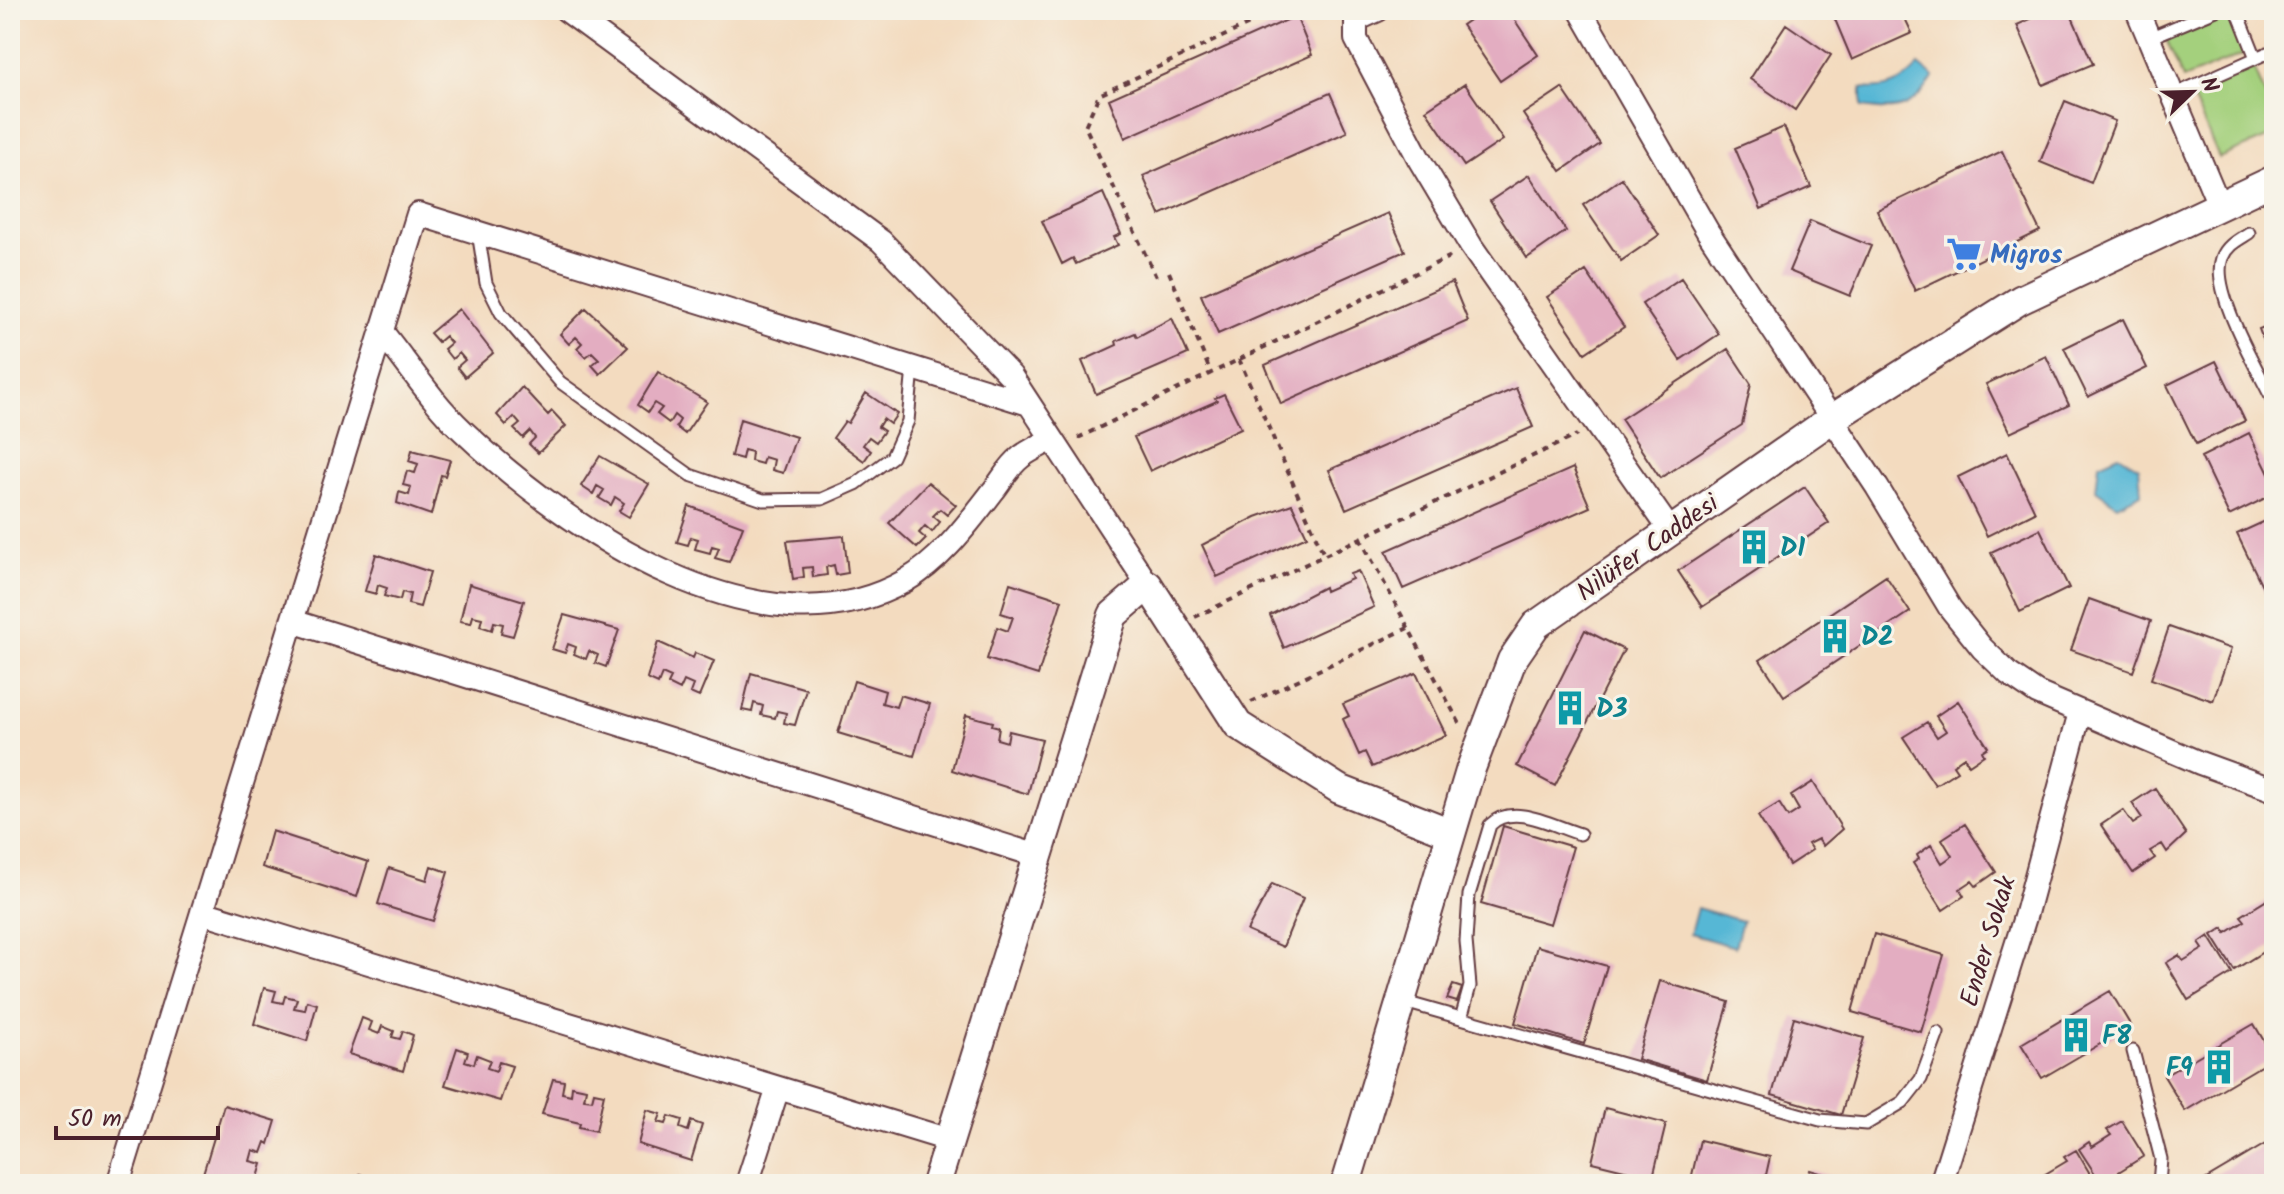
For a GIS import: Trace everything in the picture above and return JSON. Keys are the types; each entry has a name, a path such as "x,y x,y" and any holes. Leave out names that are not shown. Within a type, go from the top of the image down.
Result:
{"street":[{"path":"566,10 881,241 1011,376 1238,725 1339,789 1451,833"},
{"path":"1378,10 1356,20 1356,39 1419,159 1471,246 1670,530"},
{"path":"1580,10 1708,232 1877,487 1950,608 1982,648 2009,674 2037,693 2200,763 2274,790"},
{"path":"2137,10 2219,205"},
{"name":"Nilüfer Caddesi","path":"1346,1184 1476,754 1512,660 1536,625 1830,420 2020,300 2274,180"},
{"path":"118,1184 418,214 1029,404"},
{"path":"382,332 460,429 521,482 607,543 707,589 788,607 853,603 907,580 955,540 1019,458 1055,443"},
{"path":"936,1184 1113,615 1148,585"},
{"path":"292,621 1038,856"},
{"name":"Ender Sokak","path":"1941,1184 2025,917 2080,712"},
{"path":"202,912 949,1140"},
{"path":"747,1184 778,1088"}],"lane":[{"path":"2149,38 2216,10"},
{"path":"2237,10 2256,58"},
{"path":"2173,95 2274,50"},
{"path":"478,232 486,283 501,313 560,382 690,475 763,500 822,499 856,484 892,457 908,421 913,368"},
{"path":"2249,233 2230,245 2221,260 2220,287 2274,403"},
{"path":"1462,1015 1470,986 1466,941 1469,895 1490,825 1498,817 1512,813 1580,834"},
{"path":"1401,1001 1462,1015 1820,1120 1866,1124 1903,1102 1921,1079 1938,1033"},
{"path":"2133,1051 2161,1159 2159,1184"}],"path":[{"path":"1156,277 1085,126 1099,95 1279,10"},
{"path":"1055,443 1211,373 1471,246"},
{"path":"1169,272 1211,373"},
{"path":"1239,359 1324,555"},
{"path":"1174,626 1597,425"},
{"path":"1360,538 1476,754"},
{"path":"1230,713 1408,628"}],"green space":[{"path":"2228,11 2246,53 2183,79 2165,37"},
{"path":"2254,68 2274,116 2274,135 2219,158 2191,94"}],"water":[{"path":"1919,65 1934,77 1912,102 1896,109 1862,107 1862,88 1894,85"},
{"path":"2119,455 2139,467 2141,493 2117,505 2096,490 2099,464"},
{"path":"1697,908 1742,921 1735,947 1690,934"}],"building":[{"path":"1484,10 1508,10 1538,55 1500,81 1462,25"},
{"path":"1831,10 1901,10 1912,33 1852,60"},
{"path":"1930,10 1996,10 1995,19 1929,15"},
{"path":"2051,10 2069,10 2093,64 2043,85 2017,25"},
{"path":"1296,16 1312,55 1125,138 1109,99"},
{"path":"1786,24 1831,55 1795,110 1750,79"},
{"path":"1465,84 1503,140 1464,166 1426,110"},
{"path":"1562,88 1600,144 1561,171 1523,114"},
{"path":"1330,93 1347,132 1160,215 1143,176"},
{"path":"2065,101 2115,121 2091,183 2040,162"},
{"path":"1784,127 1811,187 1761,209 1735,148"},
{"path":"2002,151 2040,231 1915,291 1877,210"},
{"path":"1529,175 1566,231 1527,258 1490,201"},
{"path":"1622,178 1659,235 1621,261 1583,205"},
{"path":"1103,193 1121,234 1114,237 1118,245 1076,264 1073,258 1062,264 1042,221"},
{"path":"1388,213 1405,251 1218,334 1201,295"},
{"path":"1810,221 1871,246 1850,296 1789,271"},
{"path":"1586,271 1624,327 1585,353 1547,297"},
{"path":"1681,278 1719,334 1680,360 1642,304"},
{"path":"1452,282 1468,321 1281,404 1265,365"},
{"path":"586,308 628,347 600,374 592,365 599,359 592,352 586,357 577,348 582,343 576,337 569,344 560,334"},
{"path":"459,309 493,353 465,377 457,367 465,360 459,353 452,359 444,349 451,343 445,336 438,342 430,333"},
{"path":"1172,318 1188,354 1096,394 1082,361 1117,345 1116,341 1135,333 1137,337"},
{"path":"2123,319 2147,368 2088,397 2064,348"},
{"path":"2274,323 2274,368 2259,329"},
{"path":"1728,349 1751,384 1742,425 1660,478 1621,419"},
{"path":"2046,356 2069,405 2010,433 1986,384"},
{"path":"2216,361 2245,421 2196,444 2167,385"},
{"path":"658,372 707,402 685,434 676,427 680,420 674,415 669,423 657,414 662,408 654,403 648,412 638,405"},
{"path":"522,387 548,415 552,411 566,426 538,453 529,444 535,438 530,431 523,438 514,429 520,424 514,417 506,425 497,415"},
{"path":"1516,388 1533,427 1346,509 1329,470"},
{"path":"866,393 897,414 890,424 883,419 878,427 884,431 876,442 869,437 863,445 871,451 864,461 833,438 845,421 848,423"},
{"path":"1224,394 1241,428 1150,471 1134,437 1217,401 1215,398"},
{"path":"740,419 796,437 783,473 772,470 774,460 764,457 762,464 751,461 752,452 744,450 742,459 731,456"},
{"path":"2249,433 2274,484 2274,494 2229,516 2201,457"},
{"path":"412,450 450,460 445,476 441,475 431,515 397,503 399,492 409,495 411,487 403,485 407,471 415,473 418,464 409,461"},
{"path":"2007,453 2035,512 1987,536 1958,477"},
{"path":"600,456 649,484 629,517 619,511 624,503 615,497 611,505 599,498 604,490 597,486 593,494 581,486"},
{"path":"1573,468 1590,507 1403,589 1386,551"},
{"path":"928,482 956,505 947,515 940,509 933,516 940,522 932,532 925,526 919,533 926,539 917,548 889,523"},
{"name":"D1","path":"1805,487 1829,523 1702,607 1678,571"},
{"path":"1292,504 1307,536 1217,577 1202,545 1256,517"},
{"path":"689,506 743,526 729,562 715,558 719,548 712,546 710,553 695,549 698,539 691,537 688,545 677,542"},
{"path":"2274,517 2274,590 2266,594 2237,534"},
{"path":"2040,529 2069,588 2020,612 1991,552"},
{"path":"844,536 848,573 836,575 834,565 826,567 827,575 813,577 812,567 803,568 804,577 793,579 787,541"},
{"path":"376,554 430,572 420,607 408,604 410,594 402,592 400,600 384,596 387,588 378,585 376,594 365,591"},
{"path":"1358,571 1374,607 1284,648 1270,615 1324,587 1325,591 1352,579 1350,574"},
{"name":"D2","path":"1886,576 1910,612 1784,696 1760,660"},
{"path":"1010,583 1062,600 1038,675 987,659 997,627 1008,631 1013,617 1001,613"},
{"path":"469,584 524,601 513,636 501,633 503,624 494,622 492,630 480,626 482,618 473,616 471,623 460,621"},
{"path":"2089,599 2151,621 2133,672 2071,650"},
{"path":"564,615 619,630 606,667 595,663 598,655 589,651 586,659 574,654 576,647 568,644 565,653 552,649"},
{"path":"2169,627 2231,649 2213,701 2151,679"},
{"name":"D3","path":"1585,630 1624,650 1555,786 1517,766"},
{"path":"658,642 693,658 695,653 714,661 699,697 690,693 693,685 684,681 680,690 668,684 671,678 662,674 658,684 647,679"},
{"path":"751,673 806,689 795,725 784,723 786,713 777,711 775,718 761,715 763,706 754,703 752,712 742,710"},
{"path":"1416,673 1446,735 1372,767 1365,752 1359,755 1343,719 1349,716 1343,704"},
{"path":"854,681 885,691 882,703 896,707 900,695 930,704 914,756 838,733"},
{"path":"1958,701 1988,747 1982,751 1984,755 1969,765 1964,757 1953,765 1957,771 1935,785 1903,737 1927,722 1937,737 1946,731 1936,716"},
{"path":"966,715 993,722 992,725 999,727 997,739 1007,742 1009,731 1042,739 1028,794 952,770"},
{"path":"1813,782 1842,829 1823,846 1818,839 1808,844 1812,850 1789,865 1758,816 1779,803 1788,817 1799,810 1791,796"},
{"path":"2155,788 2186,834 2167,852 2162,844 2150,851 2155,858 2133,873 2101,825 2123,810 2133,824 2142,818 2132,803"},
{"path":"1965,824 1996,872 1976,886 1972,881 1960,889 1964,896 1943,910 1913,863 1919,859 1917,855 1931,845 1942,863 1952,856 1942,839"},
{"path":"1503,826 1573,847 1550,924 1481,904"},
{"path":"272,831 368,862 357,897 262,867"},
{"path":"431,866 448,872 433,921 378,904 389,868 427,880"},
{"path":"1272,884 1303,898 1283,947 1247,931"},
{"path":"2267,900 2274,912 2274,945 2234,970 2212,935 2223,928 2226,933 2245,921 2241,916"},
{"path":"1874,934 1944,955 1921,1032 1852,1012"},
{"path":"2209,936 2232,973 2188,1000 2166,963 2179,955 2183,961 2203,949 2199,943"},
{"path":"1537,946 1607,966 1584,1044 1515,1023"},
{"path":"1660,981 1729,1002 1707,1080 1637,1059"},
{"path":"1453,985 1462,988 1457,1002 1447,999"},
{"path":"264,988 276,991 273,1001 283,1003 285,996 297,999 294,1008 305,1010 307,1001 317,1004 307,1041 254,1024"},
{"name":"F8","path":"2110,991 2131,1026 2042,1078 2021,1044"},
{"path":"1794,1017 1864,1038 1841,1115 1772,1095"},
{"path":"362,1018 372,1022 369,1030 379,1034 382,1026 394,1031 392,1037 400,1039 403,1031 413,1035 403,1071 349,1054"},
{"name":"F9","path":"2254,1024 2274,1058 2185,1111 2164,1076"},
{"path":"457,1048 468,1052 465,1061 474,1064 477,1055 490,1060 487,1068 496,1071 499,1062 512,1066 500,1101 445,1085"},
{"path":"553,1079 564,1081 562,1093 571,1095 572,1086 586,1089 584,1099 592,1100 594,1092 604,1094 596,1131 579,1127 580,1123 542,1114"},
{"path":"224,1105 276,1121 269,1144 266,1142 262,1153 253,1150 250,1161 262,1164 256,1184 214,1184 201,1180"},
{"path":"1605,1108 1666,1124 1653,1177 1592,1162"},
{"path":"647,1110 661,1114 658,1122 666,1124 669,1116 682,1120 680,1128 688,1131 691,1121 702,1125 691,1161 638,1144"},
{"path":"2122,1121 2144,1156 2101,1183 2079,1149 2089,1142 2092,1147 2111,1135 2107,1130"},
{"path":"1700,1140 1770,1157 1764,1184 1690,1184"},
{"path":"2267,1143 2274,1155 2274,1184 2198,1184"},
{"path":"2076,1150 2096,1184 2041,1184 2037,1179 2067,1161 2064,1157"},
{"path":"1810,1170 1854,1183 1854,1184 1806,1184"},
{"path":"360,1174 383,1184 356,1184"}],"place":[{"name":"Migros","path":"1964,254"},
{"name":"D1","path":"1754,547"},
{"name":"D2","path":"1835,636"},
{"name":"D3","path":"1570,708"},
{"name":"F8","path":"2076,1035"},
{"name":"F9","path":"2219,1067"}]}
